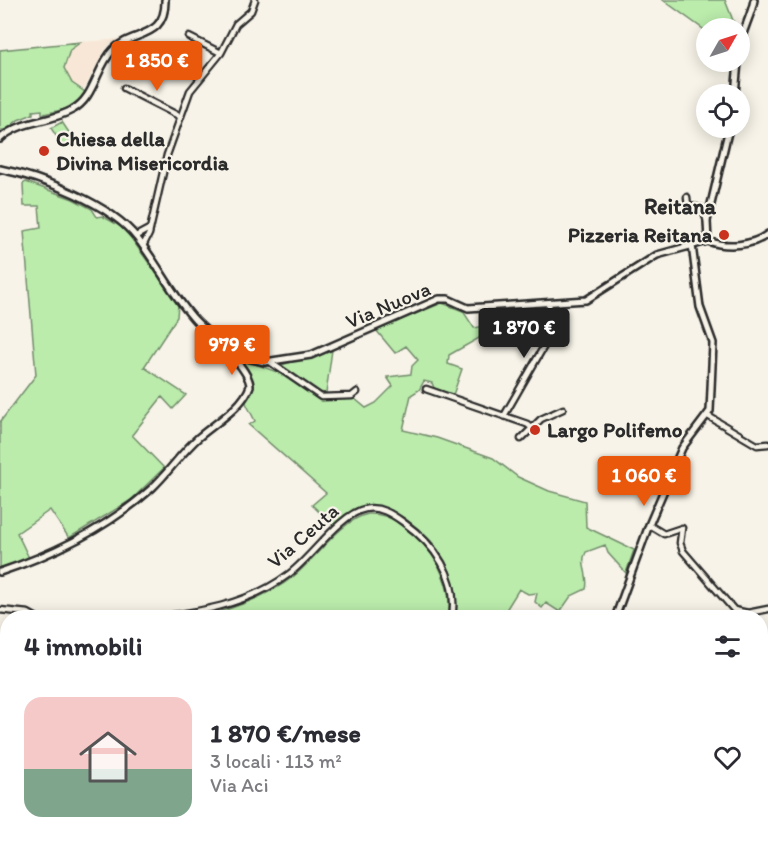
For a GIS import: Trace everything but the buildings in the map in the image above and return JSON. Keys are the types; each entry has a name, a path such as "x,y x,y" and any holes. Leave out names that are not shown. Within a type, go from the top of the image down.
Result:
{"street":[{"path":"0,137 24,125 67,112 78,106 87,96 113,50 124,42 142,36 156,26 163,15 165,0"},
{"path":"143,246 150,227 166,155 179,116 198,79 221,53 232,30 252,11 255,0"},
{"path":"747,18 754,0"},
{"path":"189,37 221,53"},
{"path":"124,88 179,116"},
{"path":"708,241 707,221 727,138"},
{"path":"0,169 79,197 121,222 136,236 188,313 248,377 249,390 236,405 187,448 151,489 114,517 49,554 0,572"},
{"path":"687,196 688,206 702,208 707,221"},
{"path":"136,236 150,227"},
{"name":"Via Nuova","path":"228,354 270,362 311,355 439,299 448,299 468,308 590,298 648,260 708,241 741,244 758,240 768,234"},
{"path":"618,610 649,525 686,441 708,416 711,405 713,343 700,307 692,245"},
{"path":"504,416 551,334 549,303"},
{"path":"270,362 321,397 352,396 357,392"},
{"path":"426,389 527,424 532,428"},
{"path":"521,439 542,419 563,409"},
{"path":"708,416 757,445 768,444"},
{"name":"Via Ceuta","path":"211,610 279,581 349,518 360,511 373,508 393,514 433,547 443,565 452,594 452,610"},
{"path":"649,525 664,534 682,528 680,543 683,551 734,610"}],"shaded area":[{"path":"123,39 110,44 105,50 84,89 72,83 64,68 70,50 81,42"}],"green space":[{"path":"663,0 725,0 732,18 696,18 696,24"},
{"path":"81,42 70,50 64,68 72,83 85,92 82,98 62,110 44,114 42,110 33,111 33,114 18,120 6,130 0,130 0,50"},
{"path":"62,122 74,140 63,147 51,128"},
{"path":"26,182 73,199 92,209 97,217 102,216 120,226 131,238 178,304 177,317 144,367 186,395 173,409 162,397 132,435 164,468 131,500 69,538 50,510 17,533 29,558 0,568 0,422 36,375 24,231 41,228 39,206 24,206 23,184"},
{"path":"442,303 463,311 474,328 492,325 497,328 449,355 448,364 462,369 453,395 434,388 432,383 424,381 419,390 411,395 403,430 437,438 493,458 518,477 549,491 585,501 586,527 634,550 626,573 608,553 605,545 586,552 584,561 586,589 571,596 561,610 557,610 546,603 542,608 535,602 537,593 528,594 519,589 506,610 456,610 455,589 447,564 432,542 411,523 390,510 372,506 354,511 334,526 312,505 326,493 249,425 255,421 246,403 253,380 239,358 285,375 320,400 355,399 366,408 376,403 393,386 387,377 411,374 412,366 418,360 406,346 395,353 376,330"},
{"path":"332,350 326,393 316,392 278,366"},
{"path":"368,514 385,516 401,524 415,535 439,566 446,584 448,610 225,610 257,598 283,584 302,569 339,531 358,517"}],"place":[{"name":"Chiesa della Divina Misericordia","path":"44,151"},
{"name":"Pizzeria Reitana","path":"724,235"},
{"name":"Largo Polifemo","path":"535,430"}],"district":[{"name":"Reitana","path":"680,206"}]}
